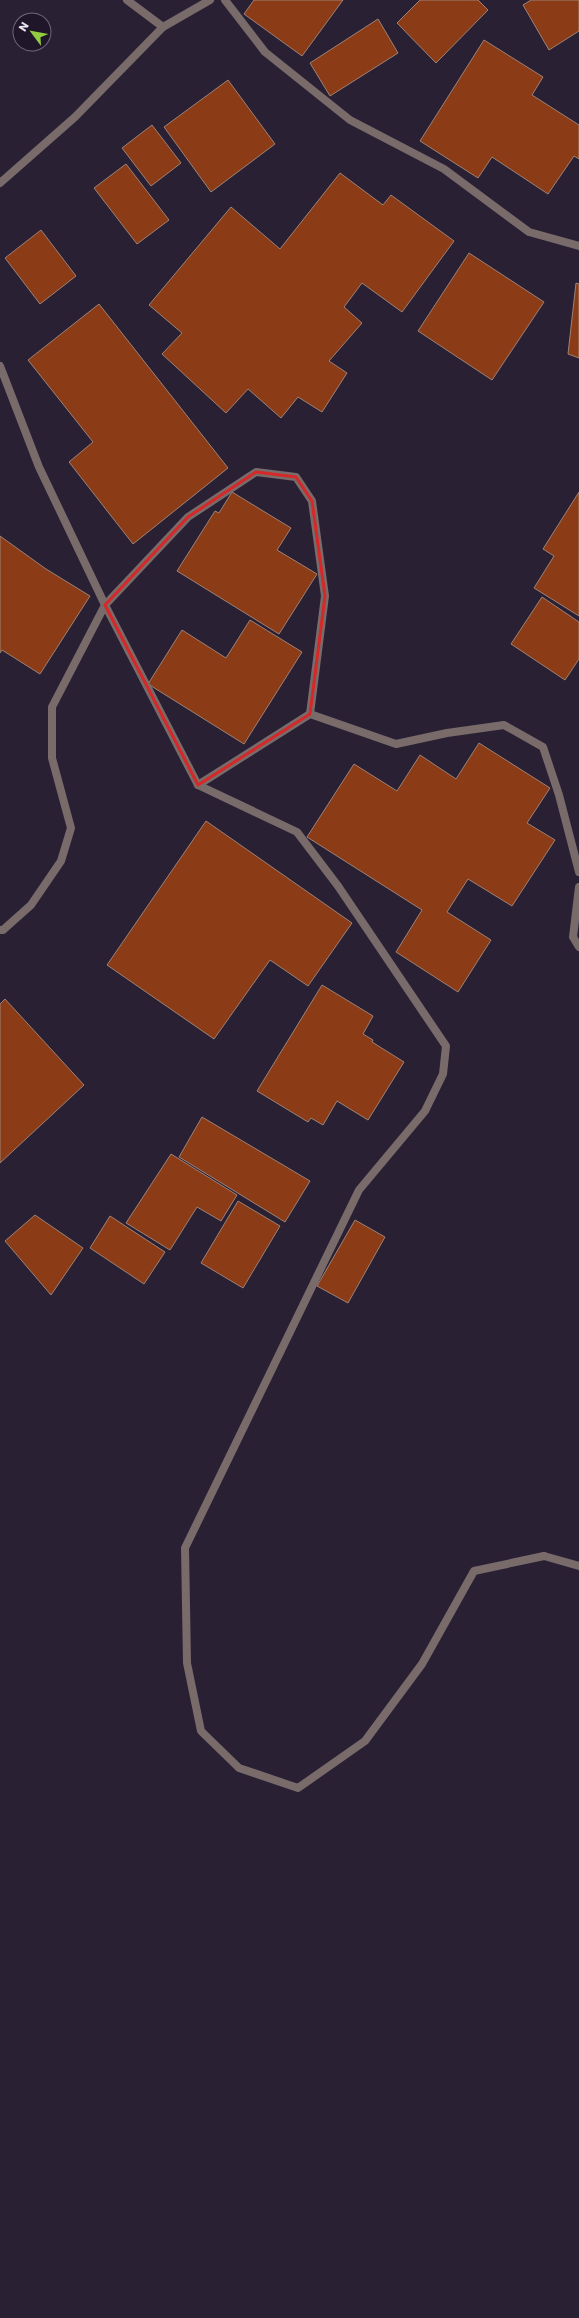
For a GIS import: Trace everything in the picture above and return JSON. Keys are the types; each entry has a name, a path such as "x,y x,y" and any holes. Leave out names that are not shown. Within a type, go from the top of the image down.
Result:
{"street":[{"path":"127,0 163,27"},
{"path":"0,183 75,117 163,27 210,0"},
{"path":"224,0 265,52 350,120 444,169 528,232 579,246"},
{"path":"0,366 39,467 105,604 198,785 297,832 338,886 446,1046 444,1074 425,1111 359,1190 185,1548 187,1663 201,1731 239,1768 298,1788 365,1741 422,1664 474,1571 544,1556 579,1566"},
{"path":"0,930 4,930 31,905 61,861 71,828 52,758 52,707 105,604 188,517 256,472 296,477 312,501 325,596 310,714"},
{"path":"198,785 310,714"},
{"path":"310,714 396,744 447,733 504,725 543,747 559,795 579,872"},
{"path":"579,887 576,935 579,946"}],"highlighted area":[{"path":"256,472 296,477 312,501 325,596 310,714 198,785 105,605 188,517"}],"building":[{"path":"254,0 343,0 302,56 244,14"},
{"path":"420,0 478,0 488,10 436,63 397,23"},
{"path":"531,0 579,0 579,31 549,50 523,5"},
{"path":"378,19 398,53 330,96 310,63"},
{"path":"484,40 543,77 532,95 579,125 579,159 574,156 548,194 492,157 478,178 420,141"},
{"path":"228,80 275,144 211,192 164,127"},
{"path":"152,125 181,163 151,186 122,148"},
{"path":"126,164 169,220 137,244 94,188"},
{"path":"340,173 383,205 391,195 454,241 402,312 362,283 344,307 362,323 329,361 347,373 322,412 298,397 281,418 248,389 226,413 162,354 182,333 149,305 231,207 280,249"},
{"path":"41,230 76,276 40,304 5,258"},
{"path":"469,253 544,302 492,380 418,331"},
{"path":"576,283 579,284 579,358 568,354"},
{"path":"99,304 228,468 133,544 69,462 93,442 28,360"},
{"path":"232,492 291,528 277,550 317,574 279,634 177,571 215,511 219,513"},
{"path":"579,492 579,616 534,588 554,556 543,549"},
{"path":"0,536 46,569 90,596 40,674 2,650 0,653"},
{"path":"542,597 579,622 579,659 565,680 511,644"},
{"path":"250,620 302,652 244,744 148,684 182,630 226,658"},
{"path":"479,743 550,788 527,823 555,840 512,906 468,879 447,912 491,940 458,992 396,952 422,910 307,837 354,764 397,791 420,755 456,779"},
{"path":"206,821 352,923 308,986 270,960 214,1039 107,965"},
{"path":"322,985 373,1016 363,1034 373,1040 372,1042 404,1062 368,1120 337,1101 323,1125 311,1118 308,1122 257,1091"},
{"path":"5,999 84,1085 0,1163 0,1004"},
{"path":"202,1117 310,1181 285,1222 179,1157"},
{"path":"171,1154 237,1195 221,1221 197,1207 170,1250 126,1223"},
{"path":"238,1201 280,1226 243,1288 201,1263"},
{"path":"35,1215 83,1248 51,1295 5,1241"},
{"path":"110,1216 165,1252 144,1284 90,1248"},
{"path":"355,1220 385,1237 348,1303 317,1286"}]}
